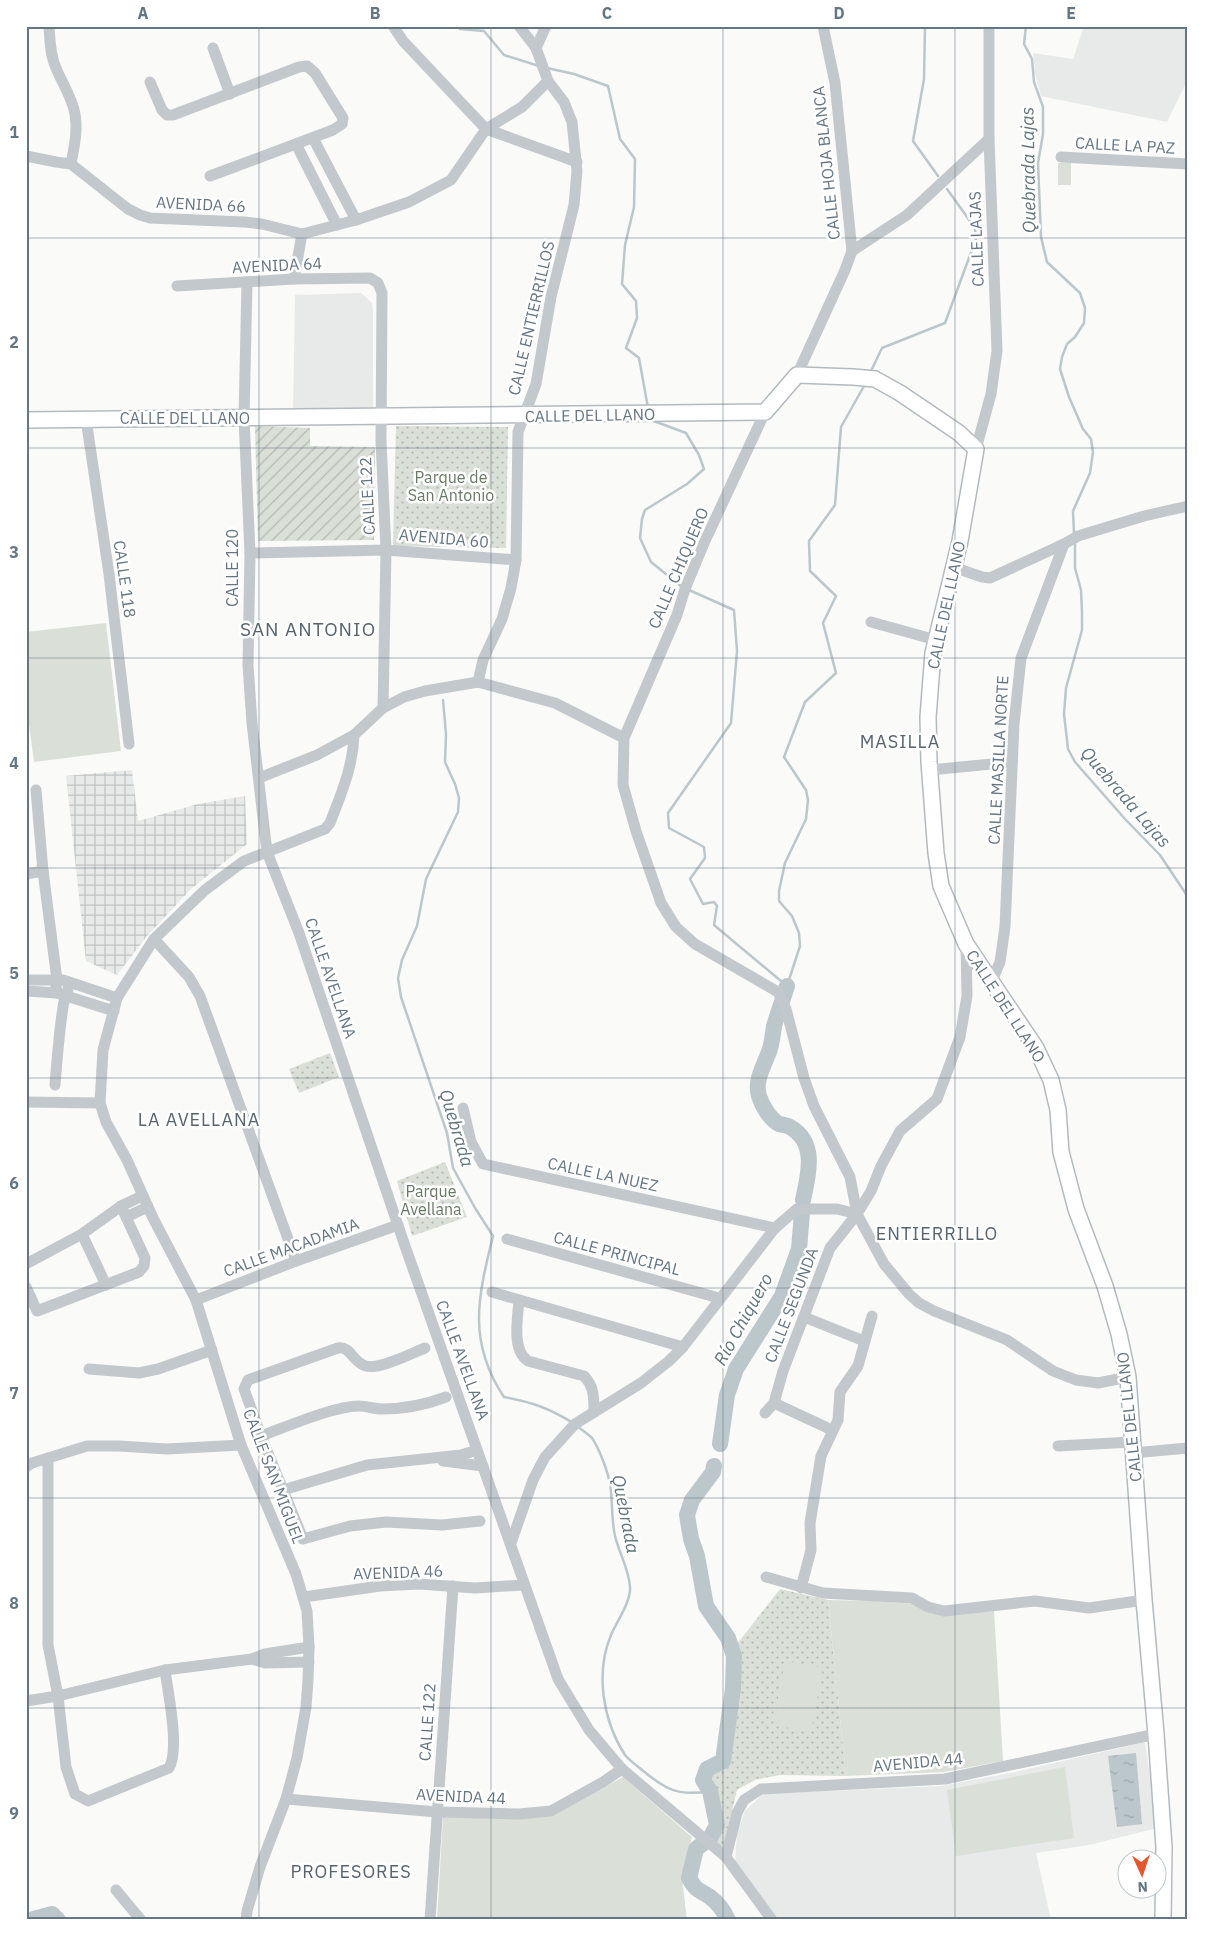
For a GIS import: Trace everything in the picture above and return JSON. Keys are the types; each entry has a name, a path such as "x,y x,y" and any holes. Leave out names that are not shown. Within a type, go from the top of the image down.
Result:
{"main road":[{"path":"765,412 797,376 853,376 875,379 959,433 976,448"},
{"name":"CALLE DEL LLANO","path":"26,420 765,412"},
{"name":"CALLE DEL LLANO","path":"976,448 960,541 936,640 928,717 936,853 941,886 966,944 1036,1048 1051,1080 1058,1110 1060,1152 1076,1209 1105,1286 1119,1334 1128,1377 1156,1734 1164,1847 1163,1920"}],"street":[{"path":"49,26 51,52 55,67 71,100 75,114 77,131 71,164"},
{"path":"393,26 403,41 486,129 577,162"},
{"name":"CALLE ENTIERRILLOS","path":"478,682 483,660 502,619 511,588 516,560 518,432 536,384 551,297 574,205 577,162 572,122 564,102 547,77 537,51 519,26"},
{"path":"537,51 546,26"},
{"name":"CALLE HOJA BLANCA","path":"797,376 852,251 835,83 823,26"},
{"name":"CALLE LAJAS","path":"976,448 991,394 997,351 989,140 989,26"},
{"path":"213,48 230,94"},
{"path":"150,82 162,110 167,115 173,115 299,66 308,66 315,73 343,121 342,124 313,138 210,176"},
{"path":"294,279 302,234 356,220 409,202 451,180 486,129 522,107 547,77"},
{"path":"313,138 356,220"},
{"path":"852,251 907,215 989,140"},
{"path":"296,144 337,224"},
{"name":"AVENIDA 66","path":"26,156 71,164 128,208 150,218 253,223 302,234"},
{"name":"CALLE LA PAZ","path":"1061,157 1188,164"},
{"name":"AVENIDA 64","path":"177,286 294,279 370,278 378,283"},
{"name":"CALLE 120","path":"247,282 244,418 250,552 248,665 252,723 267,852"},
{"name":"CALLE 122","path":"378,283 382,293 381,417 386,550 383,708"},
{"name":"CALLE CHIQUERO","path":"624,738 677,615 685,589 705,541 765,412"},
{"name":"CALLE 118","path":"86,419 109,574 129,744"},
{"path":"953,567 990,578 1078,536 1106,526 1188,506"},
{"name":"CALLE MASILLA NORTE","path":"991,983 1000,962 1005,927 1012,762 1021,658 1064,544"},
{"name":"AVENIDA 60","path":"250,552 386,550 516,560"},
{"path":"871,622 936,640"},
{"path":"259,778 317,755 354,735 383,708 404,697 425,691 478,682 555,703 624,738 623,785 636,831 661,903 676,927 694,944 778,992 786,1009 804,1078 814,1106 850,1178 857,1214 884,1264 918,1303 1007,1340 1054,1371 1076,1380 1098,1383 1128,1377"},
{"path":"26,1102 100,1103 103,1050 118,998 154,939 205,890 244,861 325,829 330,823 349,774 354,754 354,735"},
{"path":"930,770 1012,762"},
{"path":"36,790 32,818 63,981"},
{"name":"CALLE AVELLANA","path":"267,852 299,933 398,1225 558,1679 589,1730 622,1769 721,1854 772,1920"},
{"path":"26,874 43,871"},
{"path":"154,939 189,977 200,996 296,1262"},
{"name":"CALLE SEGUNDA","path":"766,1413 774,1403 783,1371 830,1248 857,1214 872,1191 881,1166 900,1131 937,1099 960,1037 967,996 966,944"},
{"path":"26,980 63,981 118,998"},
{"path":"55,1085 61,994 56,986 63,981"},
{"path":"26,990 61,994 114,1011"},
{"name":"CALLE SAN MIGUEL","path":"100,1103 106,1122 127,1160 142,1196 196,1300 241,1445 304,1596 307,1611 309,1662 306,1707 297,1758 286,1799 260,1867 246,1920"},
{"name":"CALLE LA NUEZ","path":"463,1108 471,1142 483,1164 775,1228"},
{"path":"26,1264 82,1234 120,1206 142,1196"},
{"path":"26,1287 37,1311 138,1272 144,1266 145,1258 120,1206"},
{"path":"126,1217 148,1206"},
{"path":"511,1543 533,1480 545,1457 575,1424 641,1383 669,1361 775,1228 797,1210 837,1209 857,1214"},
{"name":"CALLE MACADAMIA","path":"196,1300 398,1225"},
{"path":"82,1234 106,1285"},
{"name":"CALLE PRINCIPAL","path":"507,1239 719,1298"},
{"path":"492,1292 682,1347"},
{"path":"519,1300 518,1336 519,1351 522,1357 528,1361 584,1376 590,1382 592,1389 594,1412"},
{"path":"801,1588 811,1550 810,1523 821,1456 838,1420 840,1392 858,1366 872,1316"},
{"path":"804,1317 864,1341"},
{"path":"425,1348 379,1365 366,1366 356,1361 348,1350 343,1347 338,1348 248,1380 244,1389 303,1539 350,1526 386,1522 442,1525 480,1521"},
{"path":"89,1369 139,1373 158,1369 212,1350"},
{"path":"261,1436 338,1409 359,1406 381,1410 406,1408 427,1404 446,1397"},
{"path":"774,1403 832,1430"},
{"path":"26,1467 87,1446 167,1449 241,1445"},
{"path":"1058,1446 1188,1448"},
{"path":"283,1490 367,1465 461,1454 477,1450"},
{"path":"48,1458 48,1645 58,1696 66,1767 75,1794 88,1801 169,1768 173,1761 172,1717 165,1670"},
{"path":"422,1459 483,1466"},
{"path":"766,1577 823,1593 912,1598 928,1607 944,1611 1035,1601 1088,1608 1144,1600"},
{"name":"AVENIDA 46","path":"304,1596 380,1586 419,1584 475,1588 524,1585"},
{"name":"CALLE 122","path":"430,1920 453,1586"},
{"path":"26,1701 58,1696 165,1670 252,1659 265,1654 309,1647"},
{"path":"252,1659 265,1663 309,1662"},
{"name":"AVENIDA 44","path":"721,1854 744,1800 761,1789 945,1779 1156,1734"},
{"name":"AVENIDA 44","path":"286,1799 437,1812 519,1814 551,1812 622,1769"},
{"path":"116,1890 141,1920"}],"shaded area":[{"path":"1084,26 1188,26 1188,85 1185,85 1167,122 1041,96 1035,73 1033,53 1073,59"},
{"path":"361,293 372,303 373,311 373,413 293,413 295,295"},
{"path":"132,770 138,821 198,804 245,796 247,844 191,889 147,936 117,975 86,961 66,776"},
{"path":"1145,1742 1157,1828 1089,1845 1036,1853 1051,1920 778,1920 735,1863 737,1833 745,1811 763,1794 941,1786 1015,1772"}],"green space":[{"path":"1058,163 1071,163 1071,185 1058,185"},
{"path":"255,426 310,428 310,446 375,447 374,540 258,541"},
{"name":"Parque de San Antonio","path":"396,426 508,427 506,548 393,546"},
{"path":"106,623 121,751 34,762 26,701 26,632"},
{"path":"330,1053 339,1077 299,1093 289,1069"},
{"name":"Parque Avellana","path":"445,1162 467,1217 412,1236 397,1181"},
{"path":"780,1589 828,1600 846,1776 780,1775 755,1780 737,1790 724,1844 721,1848 712,1841 719,1824 714,1789 708,1780 709,1771 726,1762 739,1665 737,1644"},
{"path":"828,1600 914,1604 933,1614 994,1611 1003,1761 944,1772 846,1776"},
{"path":"785,1661 823,1668 811,1732 773,1725"},
{"path":"1065,1767 1074,1838 956,1856 947,1790"},
{"path":"623,1777 692,1837 682,1878 687,1920 437,1920 443,1817 514,1819 553,1816"}],"water":[{"path":"1136,1753 1142,1824 1117,1827 1108,1756"}],"waterway":[{"path":"457,26 460,29 484,31 504,55 539,66"},
{"path":"925,26 924,79 913,141 938,176"},
{"name":"Quebrada Lajas","path":"1026,26 1024,44 1032,59 1034,82 1043,107 1043,134 1038,163 1041,237 1047,262 1080,293 1085,308 1084,323 1075,337 1067,344 1060,369 1069,397 1083,429 1091,439 1093,452 1090,473 1073,511 1074,534"},
{"path":"547,68 574,74 608,86 620,139 635,159 634,207 625,245 622,284 636,301 637,318 626,348 639,358 648,408"},
{"path":"871,371 882,348 945,323 976,239 975,228 947,189"},
{"path":"689,590 734,610 737,651 731,723 668,813 669,828 704,847 705,858 690,879 703,904 714,902 717,906 714,925 787,986 800,946 799,933 792,916 779,901 779,891 785,863 806,819 808,800 806,790 784,757 805,702 836,673 823,623 836,596 810,571 809,541 835,505 841,427 864,386"},
{"path":"651,420 686,433 699,455 704,469 687,484 645,510 642,519 640,538 651,562 682,587"},
{"name":"Quebrada Lajas","path":"1075,542 1075,568 1081,590 1082,630 1066,688 1064,714 1068,749 1075,762 1125,819 1160,855 1188,897"},
{"name":"Quebrada","path":"443,700 446,734 445,762 459,798 458,812 426,879 417,926 402,960 398,978 401,997 447,1133 453,1168 493,1236 483,1279 479,1318 480,1338 492,1377 504,1397 540,1406 573,1423"},
{"name":"Río Chiquero","path":"787,986 774,1026 770,1049 759,1078 758,1090 762,1104 772,1119 779,1124 790,1127 805,1142 809,1160 803,1200"},
{"name":"Río Chiquero","path":"720,1444 727,1395 736,1369 782,1296 799,1249 802,1213"},
{"name":"Quebrada","path":"577,1426 592,1438 609,1479 615,1536 628,1574 630,1587 626,1605 611,1635 603,1665 604,1696 611,1727 625,1755 665,1787 689,1793 710,1791"},
{"name":"Río Chiquero","path":"714,1466 713,1472 692,1500 687,1515 706,1606 728,1638 734,1656 733,1688 723,1761 707,1769 703,1780 710,1791 717,1825 710,1838 696,1849 689,1878 696,1888 710,1897 723,1910 728,1920"},
{"path":"30,1920 52,1914 58,1920"}],"district":[{"name":"SAN ANTONIO","path":"308,629"},
{"name":"MASILLA","path":"900,741"},
{"name":"LA AVELLANA","path":"199,1119"},
{"name":"ENTIERRILLO","path":"937,1233"},
{"name":"PROFESORES","path":"351,1871"}]}
